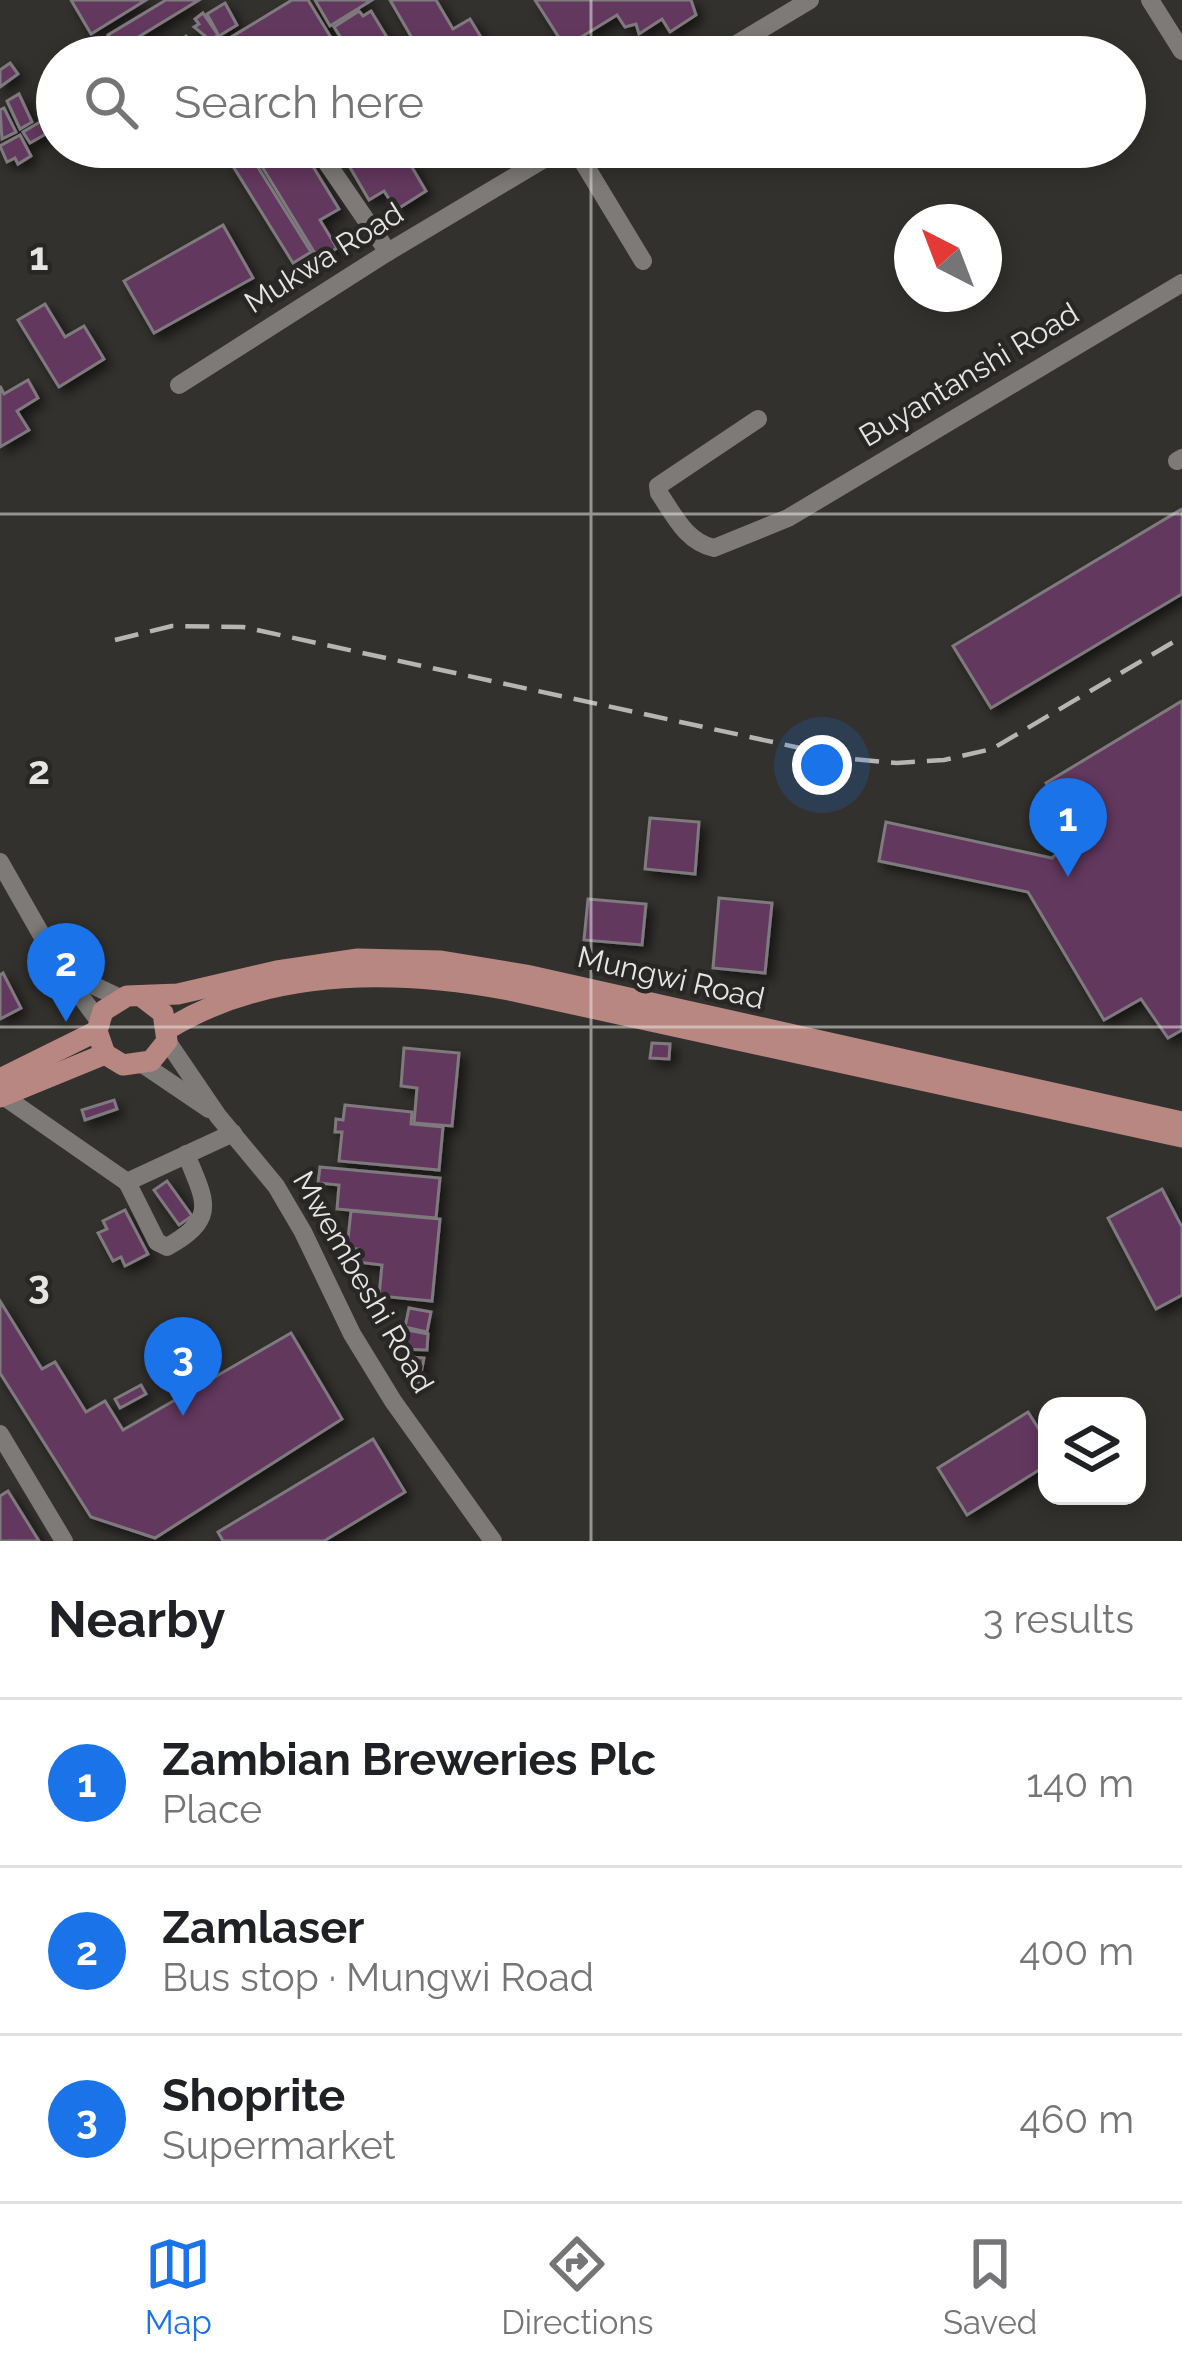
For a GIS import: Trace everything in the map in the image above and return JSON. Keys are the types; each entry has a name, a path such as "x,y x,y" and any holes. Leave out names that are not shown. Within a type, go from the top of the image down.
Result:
{"main road":[{"name":"Mungwi Road","path":"131,998 194,991 317,963 395,957 526,975 734,1031 1182,1137"},
{"name":"Mungwi Road","path":"167,1035 199,1012 266,991 338,976 374,975 479,984 1182,1122"},
{"path":"1,1091 98,1026 111,1003 131,998 158,1006 167,1035 158,1056 144,1065 123,1065 105,1054 98,1026"},
{"path":"1,1091 105,1054"}],"street":[{"path":"750,36 810,0"},
{"path":"1150,0 1182,51"},
{"path":"330,168 388,252"},
{"name":"Mukwa Road","path":"179,386 529,168"},
{"path":"587,168 644,261"},
{"name":"Buyantanshi Road","path":"758,419 658,486 692,540 714,548 788,518 1182,283"},
{"path":"0,862 98,1026"},
{"path":"62,971 131,998"},
{"path":"167,1035 218,1116"},
{"path":"144,1065 218,1116"},
{"path":"1,1091 127,1182 158,1242 167,1247 190,1234 203,1218 205,1199 186,1154"},
{"name":"Mwembeshi Road","path":"218,1116 276,1186 393,1401 493,1541"},
{"path":"127,1182 233,1133"},
{"path":"0,1434 64,1541"}],"building":[{"path":"71,0 146,0 91,34"},
{"path":"166,0 199,0 140,36 108,35"},
{"path":"292,0 308,0 330,36 233,36"},
{"path":"315,0 372,0 330,26"},
{"path":"390,0 436,0 453,29 470,19 480,36 411,36"},
{"path":"535,0 691,0 696,15 670,32 662,19 639,34 636,24 625,27 617,15 583,36 558,36"},
{"path":"225,3 237,25 219,36 207,14"},
{"path":"359,11 363,16 371,11 386,36 340,36 334,27"},
{"path":"203,13 218,35 205,36 194,27 199,24 195,19"},
{"path":"10,63 18,74 0,87 0,70"},
{"path":"19,94 32,122 20,129 7,101"},
{"path":"4,108 16,132 2,139 0,110"},
{"path":"36,124 36,140 30,143 23,132"},
{"path":"20,135 31,156 18,164 15,158 7,162 0,146"},
{"path":"234,168 258,168 311,252 293,263"},
{"path":"263,168 314,168 339,209 320,220 337,248 319,260"},
{"path":"350,168 412,168 426,191 396,210 384,191 369,200"},
{"path":"223,225 253,278 154,333 124,281"},
{"path":"45,304 65,337 84,326 104,359 59,387 18,320"},
{"path":"28,380 38,398 17,411 29,430 0,447 0,386 4,394"},
{"path":"1182,509 1182,594 991,708 953,646"},
{"path":"1182,701 1182,1030 1168,1038 1141,999 1104,1020 1028,892 879,861 886,822 1052,858 1057,853 1048,838 1072,821 1046,783"},
{"path":"650,818 699,822 695,874 645,869"},
{"path":"719,898 772,903 765,973 713,968"},
{"path":"588,899 646,904 642,945 584,940"},
{"path":"3,973 21,1008 0,1019 0,975"},
{"path":"652,1043 670,1044 669,1059 650,1058"},
{"path":"404,1048 459,1053 452,1126 414,1123 417,1088 401,1086"},
{"path":"114,1100 117,1109 85,1120 82,1110"},
{"path":"345,1105 412,1112 411,1124 443,1127 439,1170 339,1161 342,1132 335,1132 336,1119 343,1120"},
{"path":"320,1167 440,1178 436,1218 337,1209 339,1185 318,1183"},
{"path":"167,1181 192,1216 179,1225 154,1190"},
{"path":"1162,1189 1182,1227 1182,1295 1156,1309 1108,1218"},
{"path":"125,1210 148,1254 125,1266 121,1257 113,1261 98,1233 107,1229 103,1221"},
{"path":"351,1211 440,1219 432,1301 379,1296 382,1265 357,1262 358,1249 347,1248"},
{"path":"0,1301 42,1369 55,1362 86,1412 105,1401 123,1430 291,1333 342,1419 155,1538 91,1517 0,1373"},
{"path":"409,1308 431,1312 427,1332 405,1327"},
{"path":"402,1329 428,1334 427,1350 400,1349"},
{"path":"399,1356 424,1358 419,1383 400,1363"},
{"path":"141,1385 146,1394 120,1408 115,1399"},
{"path":"1028,1412 1038,1428 1038,1471 967,1515 938,1468"},
{"path":"373,1439 405,1492 324,1541 223,1541 218,1532"},
{"path":"8,1491 39,1541 0,1541 0,1496"}],"railway":[{"path":"115,640 172,626 243,627 851,759 897,763 944,760 992,749 1182,637"}],"place":[{"name":"Zambian Breweries Plc","path":"1068,877"},
{"name":"Zamlaser","path":"66,1022"},
{"name":"Shoprite","path":"183,1416"}]}
